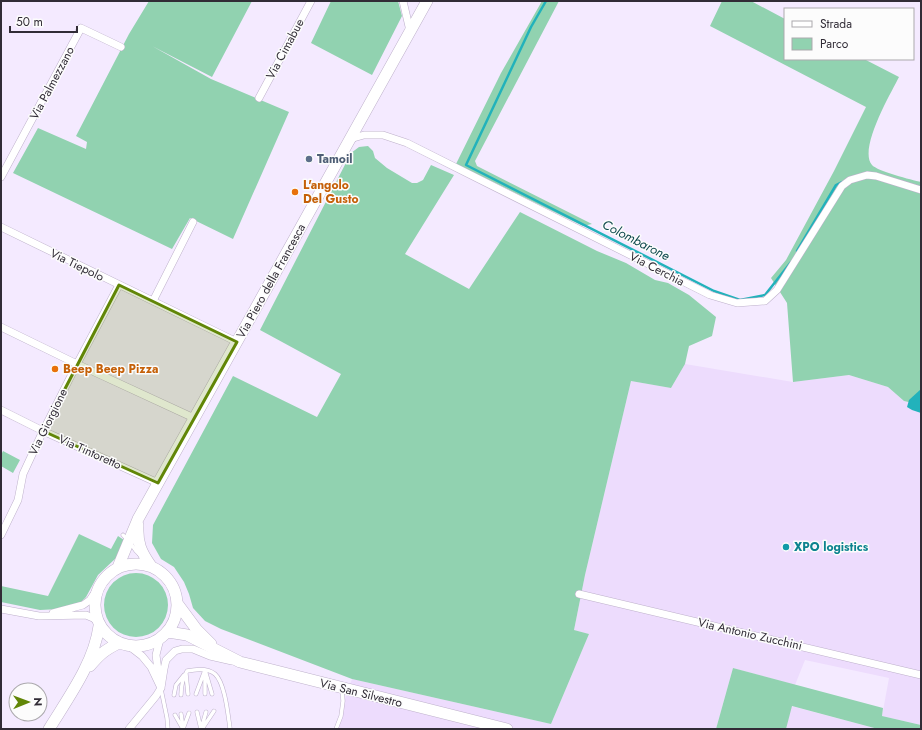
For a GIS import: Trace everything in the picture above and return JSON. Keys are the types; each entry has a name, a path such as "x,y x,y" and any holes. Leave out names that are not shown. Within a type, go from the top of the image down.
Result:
{"main road":[{"name":"Via Piero della Francesca","path":"118,567 126,538 237,342 410,31 425,1"},
{"path":"138,519 140,548 151,566"},
{"path":"79,678 102,653 108,649 124,645 139,646 151,644 164,635 174,622 177,603 176,592 169,580 158,570 145,564 131,563 118,567 106,575 98,586 96,592 94,612 98,623 105,633 124,645"},
{"name":"Via San Silvestro","path":"177,603 196,630 218,651"},
{"path":"49,729 93,652 98,637 98,623"},
{"name":"Via San Silvestro","path":"164,635 187,635 240,662 506,729"}],"street":[{"name":"Via Cimabue","path":"259,98 311,1"},
{"path":"403,1 410,31"},
{"name":"Via Palmezzano","path":"1,177 81,28 121,47"},
{"name":"Via Cerchia","path":"350,139 364,135 383,135 407,143 710,295 737,303 765,301 778,290 842,186 850,180 867,175 876,176 921,190"},
{"path":"153,301 193,222"},
{"name":"Via Tiepolo","path":"1,227 237,342"},
{"name":"Via Giorgione","path":"1,535 18,500 23,474 43,431 119,285"},
{"path":"1,327 194,418"},
{"name":"Via Tintoretto","path":"1,410 43,431 158,483"},
{"path":"39,616 82,605 90,600 96,592"},
{"name":"Via Antonio Zucchini","path":"579,594 921,675"},
{"path":"1,609 39,616 86,615 93,618 98,623"},
{"path":"161,688 156,655 164,635"},
{"path":"124,645 142,656 151,667 161,688"},
{"path":"128,729 161,688 166,660 175,651 182,649 193,649 224,660 240,662"}],"lane":[{"path":"126,538 136,552 144,555"},
{"path":"174,695 176,685 188,671 195,669 205,670 214,674 221,684 230,729"},
{"path":"205,670 205,694"},
{"path":"205,670 212,694"},
{"path":"196,694 205,670"},
{"path":"186,673 188,694"},
{"path":"181,695 181,686 186,673"},
{"path":"161,688 168,729"},
{"path":"336,729 341,716 343,701 342,688"},
{"path":"202,729 214,711"},
{"path":"197,712 202,729"},
{"path":"202,729 206,712"},
{"path":"183,729 189,713"},
{"path":"181,714 183,729"},
{"path":"175,715 183,729"}],"highlighted area":[{"path":"119,285 237,342 158,483 43,431"}],"shaded area":[{"path":"685,364 793,382 849,375 888,387 904,401 921,405 921,725 882,716 889,678 805,660 795,685 733,668 716,729 334,729 352,679 551,724 589,634 574,630 585,575 631,381 671,388"},
{"path":"791,706 878,729 786,729"}],"green space":[{"path":"149,1 252,1 212,77 152,46 211,79 289,112 233,239 190,218 172,249 13,173 38,128 86,149 87,142 76,136 129,34"},
{"path":"331,1 398,1 402,16 372,75 311,43"},
{"path":"542,1 559,1 475,161 477,166 592,224 583,226 456,164 501,73"},
{"path":"722,1 751,1 784,18 784,60 866,60 899,77 872,134 869,147 869,157 872,165 880,170 921,182 921,405 904,401 888,387 849,375 793,382 787,303 771,278 786,260 834,171 866,107 710,26"},
{"path":"368,146 373,151 375,158 387,168 412,183 417,183 423,180 431,165 454,175 405,254 469,289 520,212 597,251 626,263 655,280 668,283 689,295 716,317 712,336 689,346 685,364 671,388 631,381 585,575 574,630 589,634 551,724 352,679 221,629 205,621 193,608 184,582 174,567 161,559 152,543 153,525 233,376 317,417 341,374 260,330 351,153 359,147"},
{"path":"3,451 20,460 13,473 1,466 1,455"},
{"path":"79,534 111,549 118,536 124,540 116,558 98,575 86,597 81,602 59,609 40,610 1,602 1,586 48,596"},
{"path":"136,573 148,575 159,582 166,593 168,605 166,617 159,628 148,635 136,637 124,635 113,628 106,617 104,605 106,593 113,582 124,575"},
{"path":"733,668 883,708 882,716 921,725 921,729 878,729 792,706 786,729 716,729"}],"water":[{"path":"921,389 921,413 907,407 909,400"}],"waterway":[{"name":"Colombarone","path":"546,1 531,27 466,165 714,291 740,300 765,295 791,262"},
{"name":"Colombarone","path":"797,251 836,185 842,182"}],"place":[{"name":"Tamoil","path":"309,159"},
{"name":"L'angolo Del Gusto","path":"295,192"},
{"name":"Beep Beep Pizza","path":"55,369"},
{"name":"XPO logistics","path":"786,547"}]}
